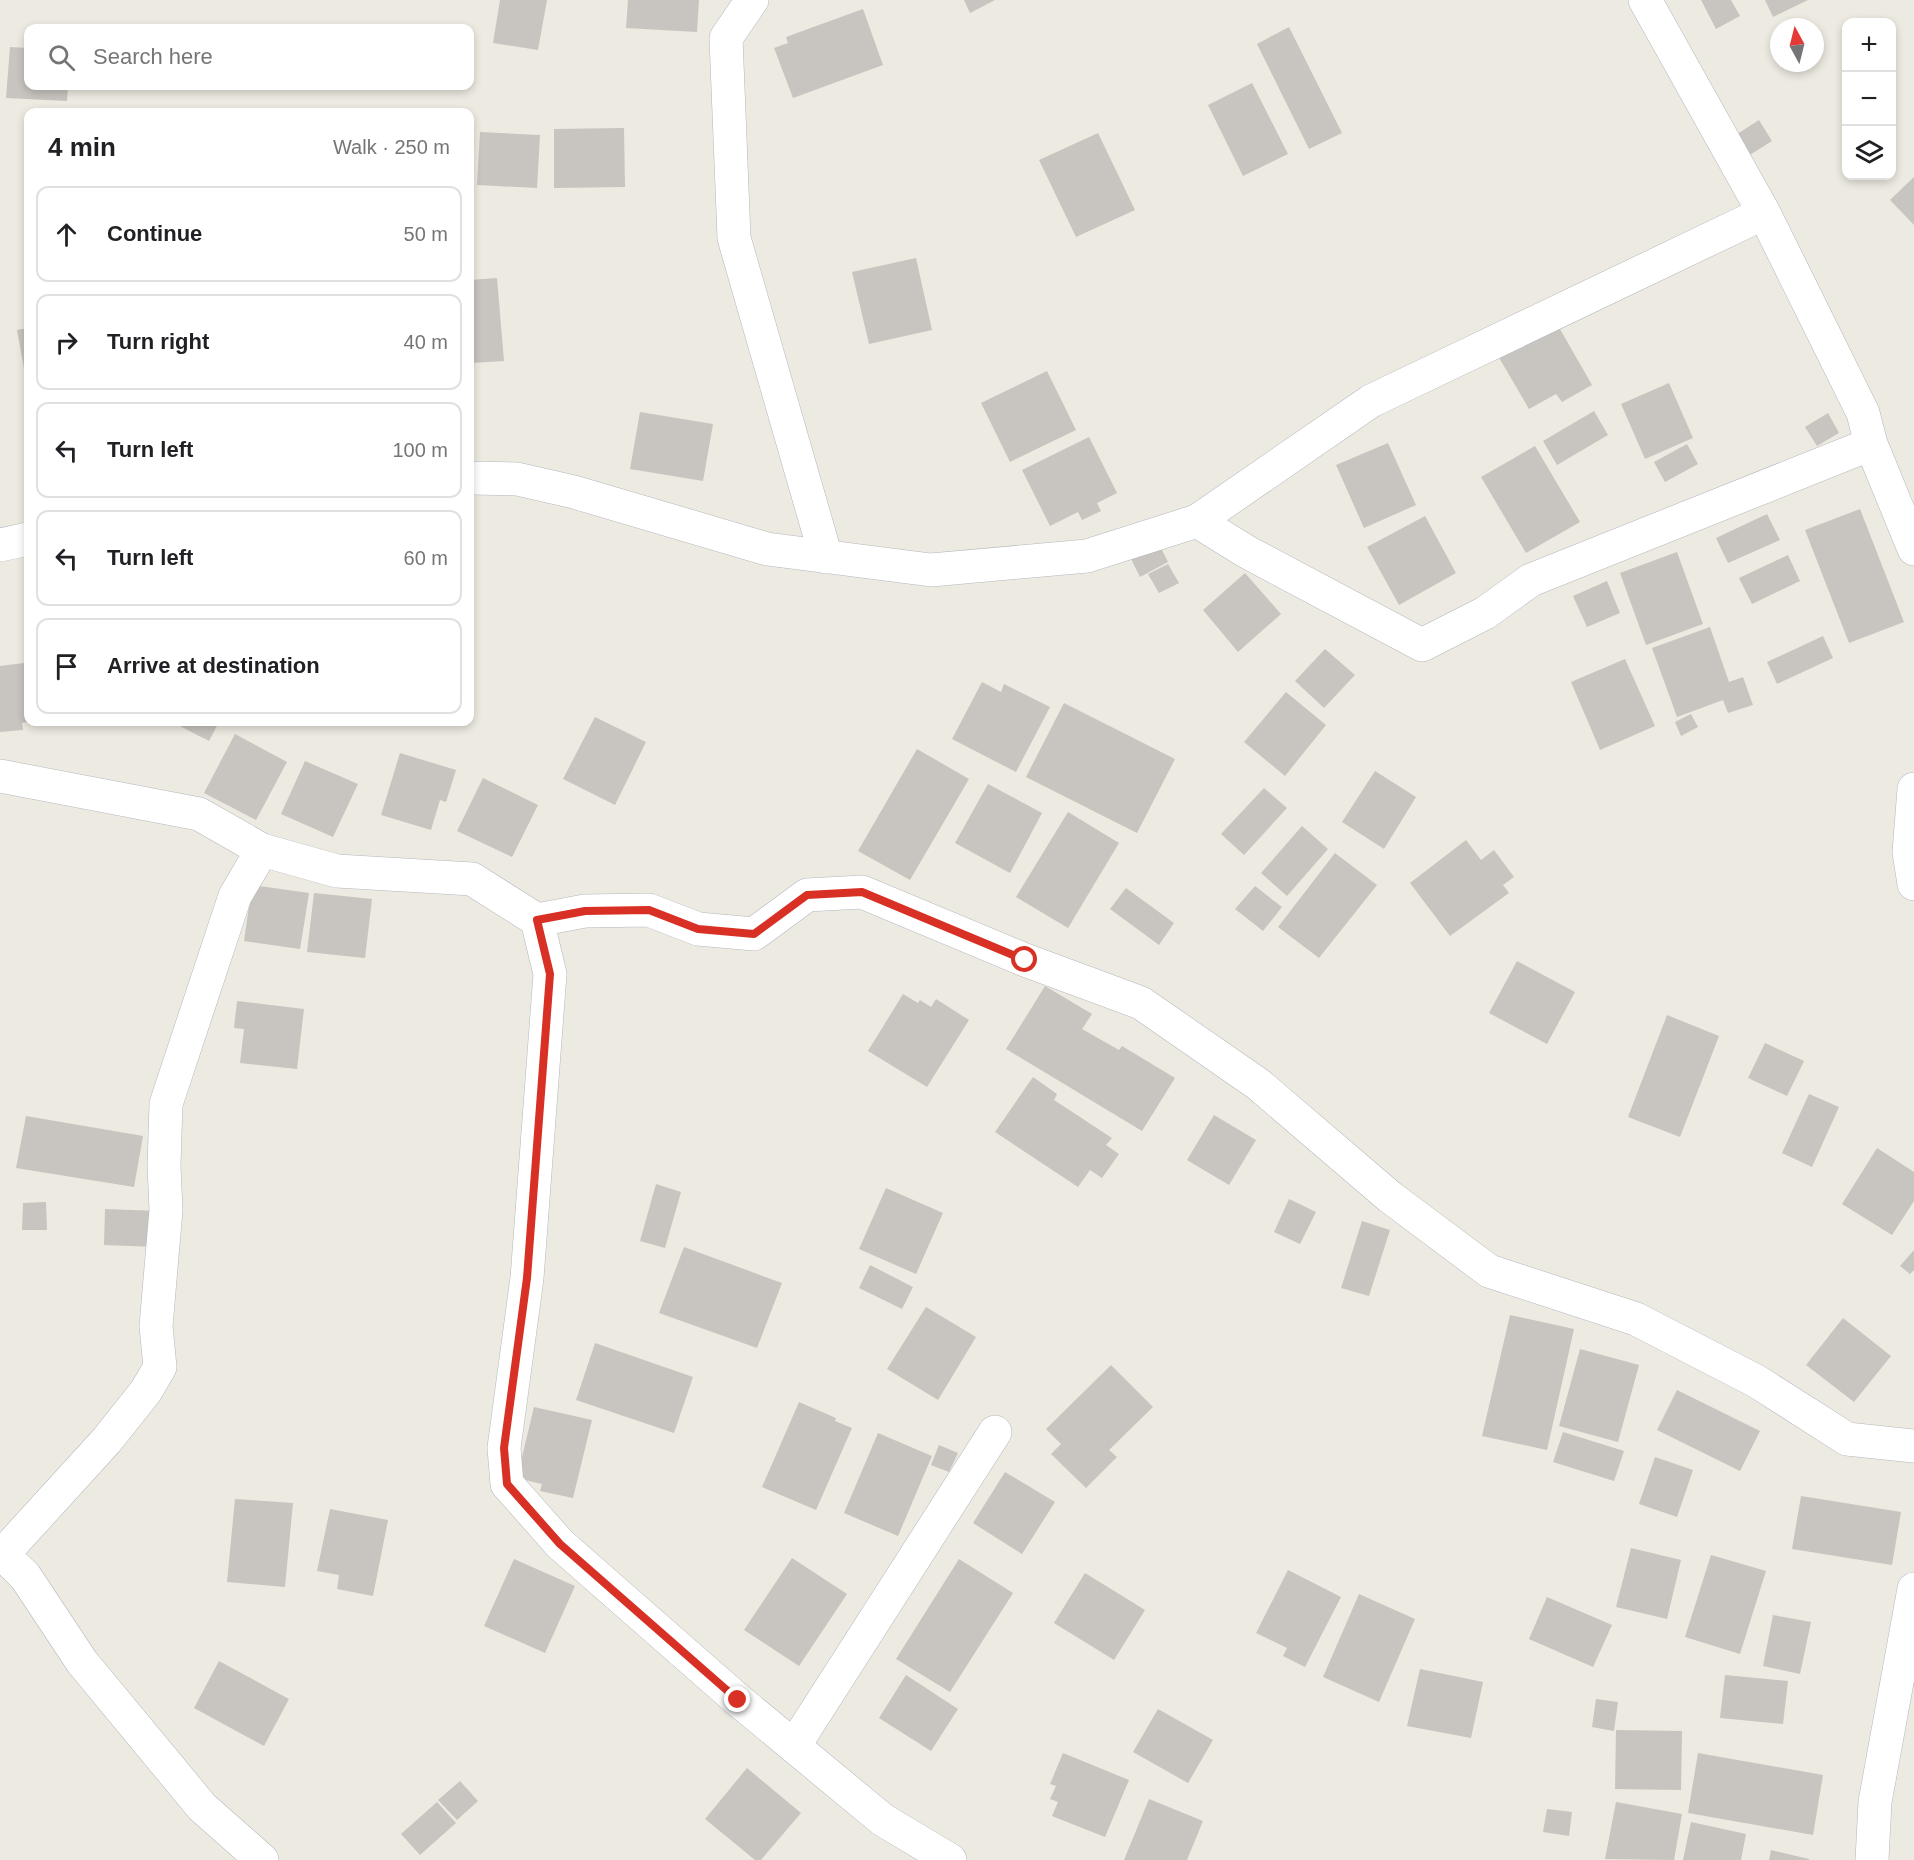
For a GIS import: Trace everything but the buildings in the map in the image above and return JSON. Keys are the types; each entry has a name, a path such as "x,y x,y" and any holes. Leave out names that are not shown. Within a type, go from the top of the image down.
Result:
{"street":[{"path":"752,0 726,38 734,238 826,557"},
{"path":"1646,0 1764,213 1863,413 1871,444 1914,549"},
{"path":"474,478 517,479 574,492 767,549 826,557 931,570 1087,556 1197,521 1371,401 1764,213"},
{"path":"1197,521 1247,552 1422,645 1485,613 1531,580 1871,444"},
{"path":"0,545 24,540"},
{"path":"0,776 199,814 262,850 337,871 472,879 537,920 585,911 649,910 698,929 754,934 807,895 862,892 1025,960 1141,1003 1258,1084 1390,1197 1489,1271 1636,1319 1756,1381 1847,1439 1914,1446"},
{"path":"1914,789 1909,852 1914,884"},
{"path":"262,850 235,896 166,1104 164,1166 166,1210 156,1326 160,1367 146,1391 107,1440 2,1552 26,1576 82,1662 202,1808 262,1860"},
{"path":"537,920 550,974 527,1278 504,1448 507,1484 560,1544 794,1746 883,1820 950,1860"},
{"path":"794,1746 994,1432"},
{"path":"1872,1860 1875,1802 1914,1589"}],"route":[{"path":"738,1700 560,1544 507,1484 504,1448 527,1278 550,974 537,920 585,911 649,910 698,929 754,934 807,895 862,892 1025,960"}]}
